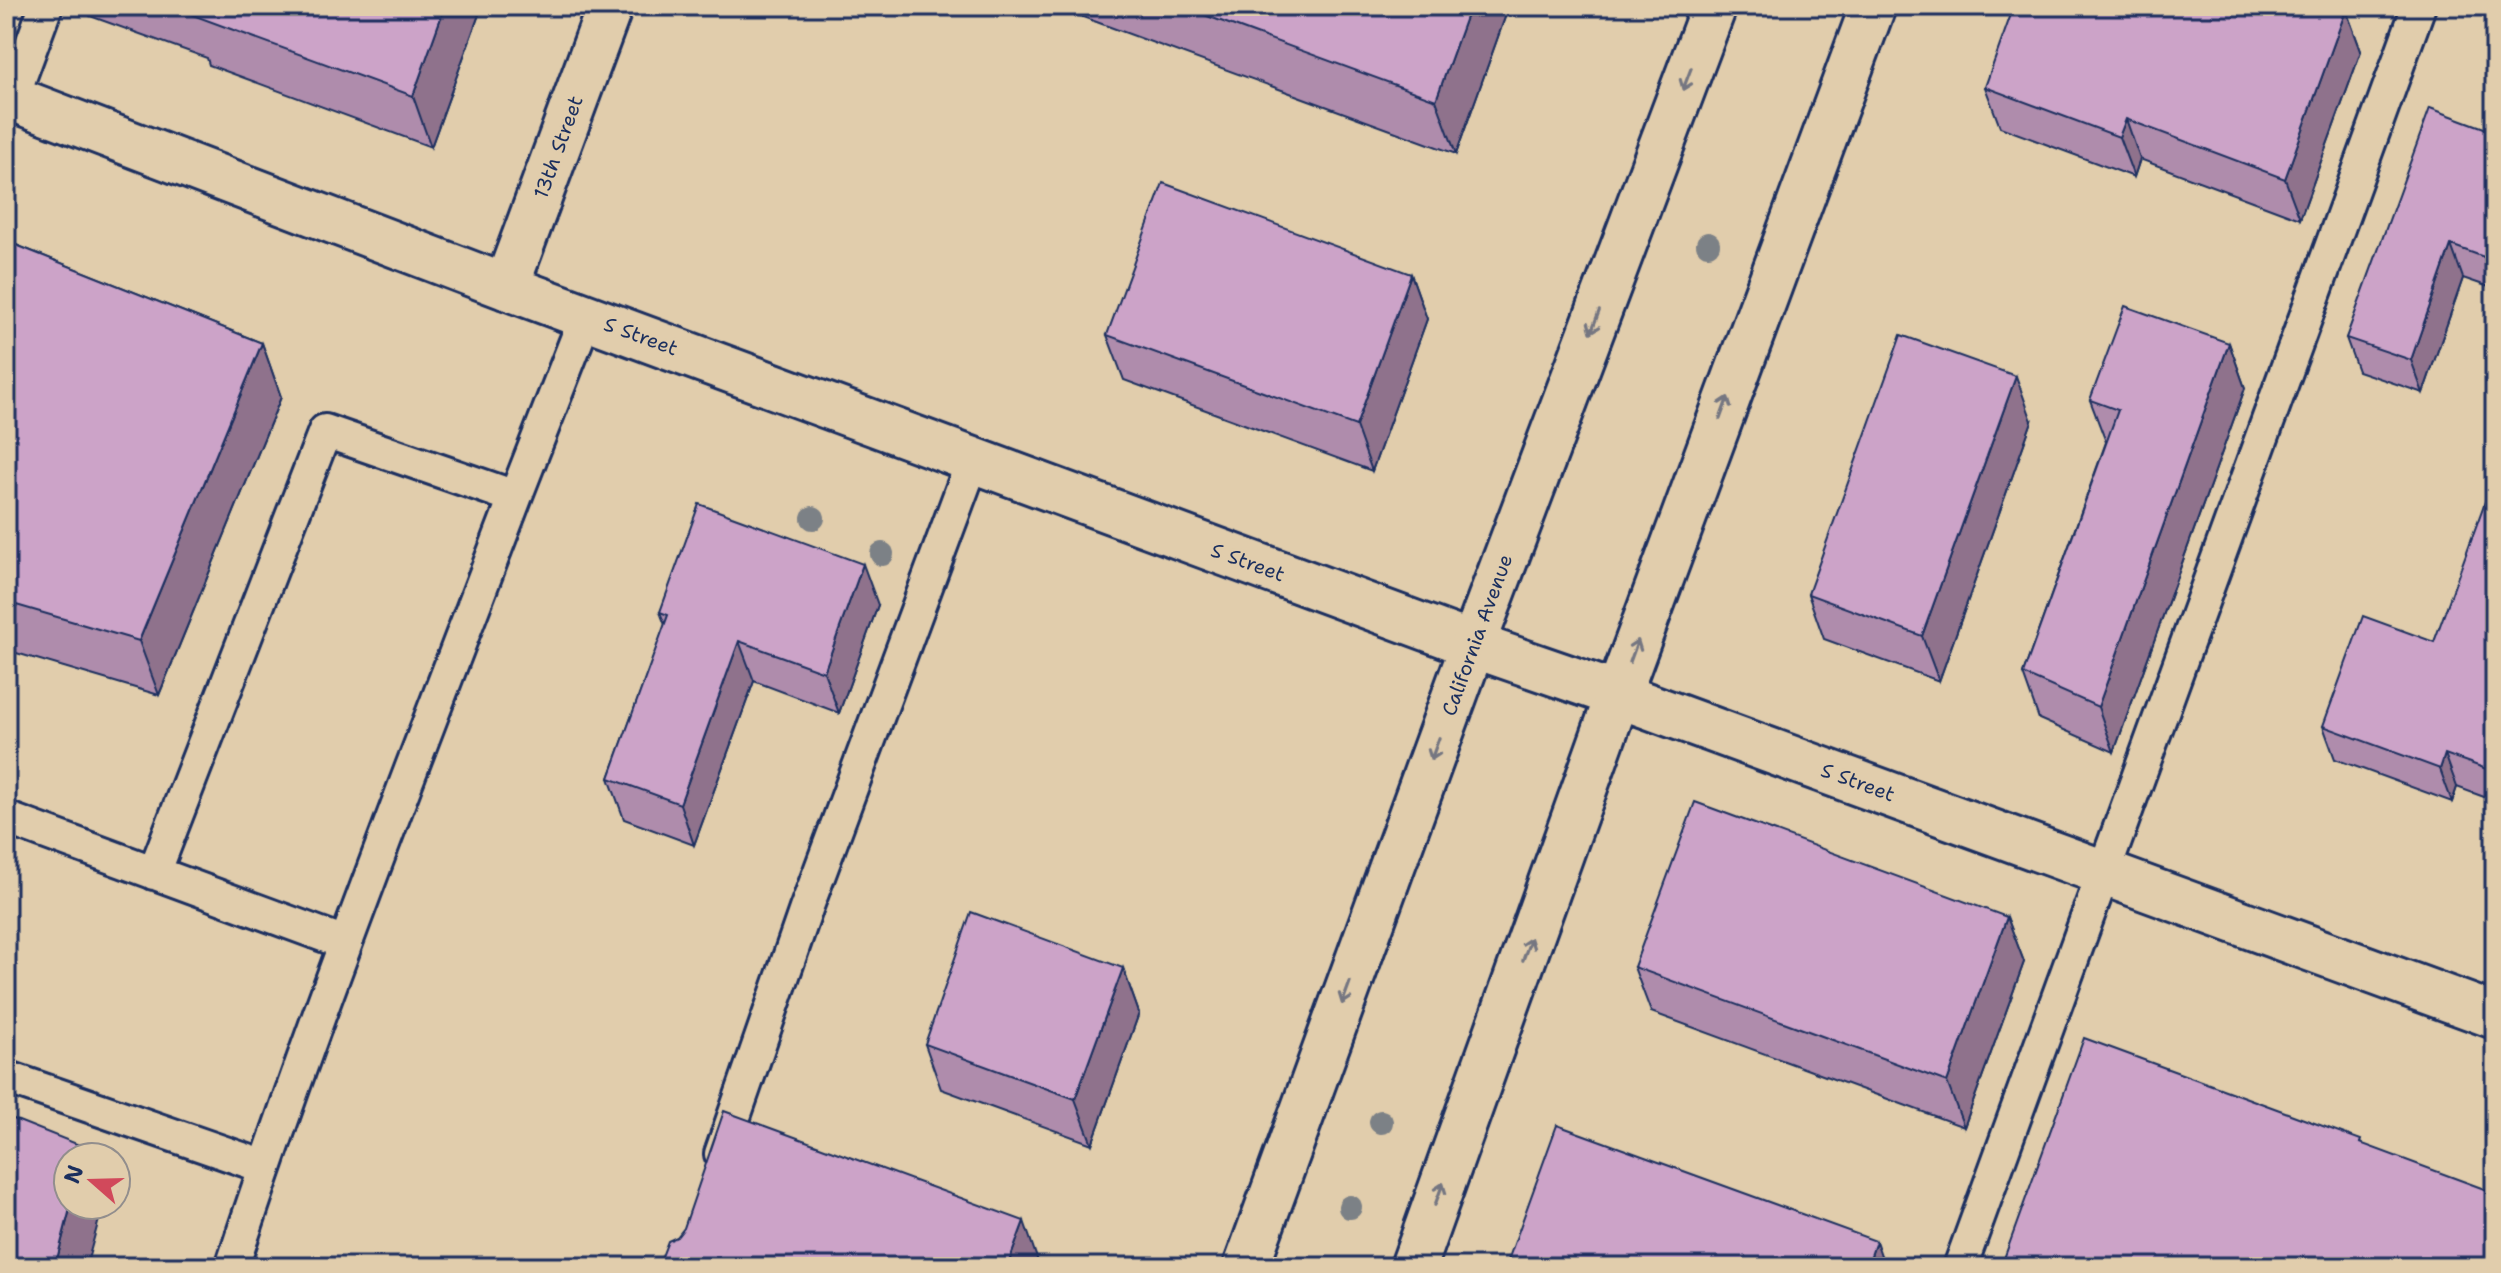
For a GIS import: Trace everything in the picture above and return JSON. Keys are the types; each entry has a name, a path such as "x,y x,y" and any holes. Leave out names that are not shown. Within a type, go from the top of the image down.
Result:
{"street":[{"name":"13th Street","path":"506,287 610,6"},
{"name":"California Avenue","path":"1246,1267 1473,645 1714,6"},
{"path":"1413,1267 1618,695 1873,6"},
{"name":"S Street","path":"9,97 506,287 1473,645 1618,695 2495,1016"}],"lane":[{"path":"9,97 46,6"},
{"path":"1960,1267 2419,6"},
{"path":"232,1267 345,943 586,316"},
{"path":"154,873 325,431 515,497"},
{"path":"713,1177 806,909 973,460"},
{"path":"6,818 345,943"},
{"path":"6,1077 265,1167"}],"building":[{"path":"185,6 445,6 413,96 190,14 192,9"},
{"path":"1180,6 1470,6 1436,100"},
{"path":"2014,6 2336,6 2346,10 2285,179 2126,119 2119,137 1985,87"},
{"path":"2430,108 2495,132 2495,261 2451,245 2411,360 2346,338"},
{"path":"1163,183 1411,274 1356,426 1107,335"},
{"path":"6,241 262,343 139,641 6,602"},
{"path":"2125,306 2229,343 2098,707 2023,674 2118,410 2090,400"},
{"path":"1901,335 2016,376 1922,636 1808,594"},
{"path":"2486,499 2495,502 2495,772 2445,754 2440,769 2323,726 2363,616 2434,642"},
{"path":"699,504 863,564 824,672 739,641 680,804 609,778 668,615 660,612"},
{"path":"1695,802 2007,917 1947,1082 1634,967"},
{"path":"971,912 1123,968 1075,1099 925,1044"},
{"path":"2084,1038 2495,1193 2495,1267 2001,1267"},
{"path":"724,1111 1024,1221 1007,1267 658,1267 668,1241 677,1237 684,1228"},
{"path":"6,1116 69,1141 52,1141 52,1221 67,1221 55,1267 6,1267"},
{"path":"1557,1125 1876,1241 1867,1267 1502,1267 1506,1266"}]}
